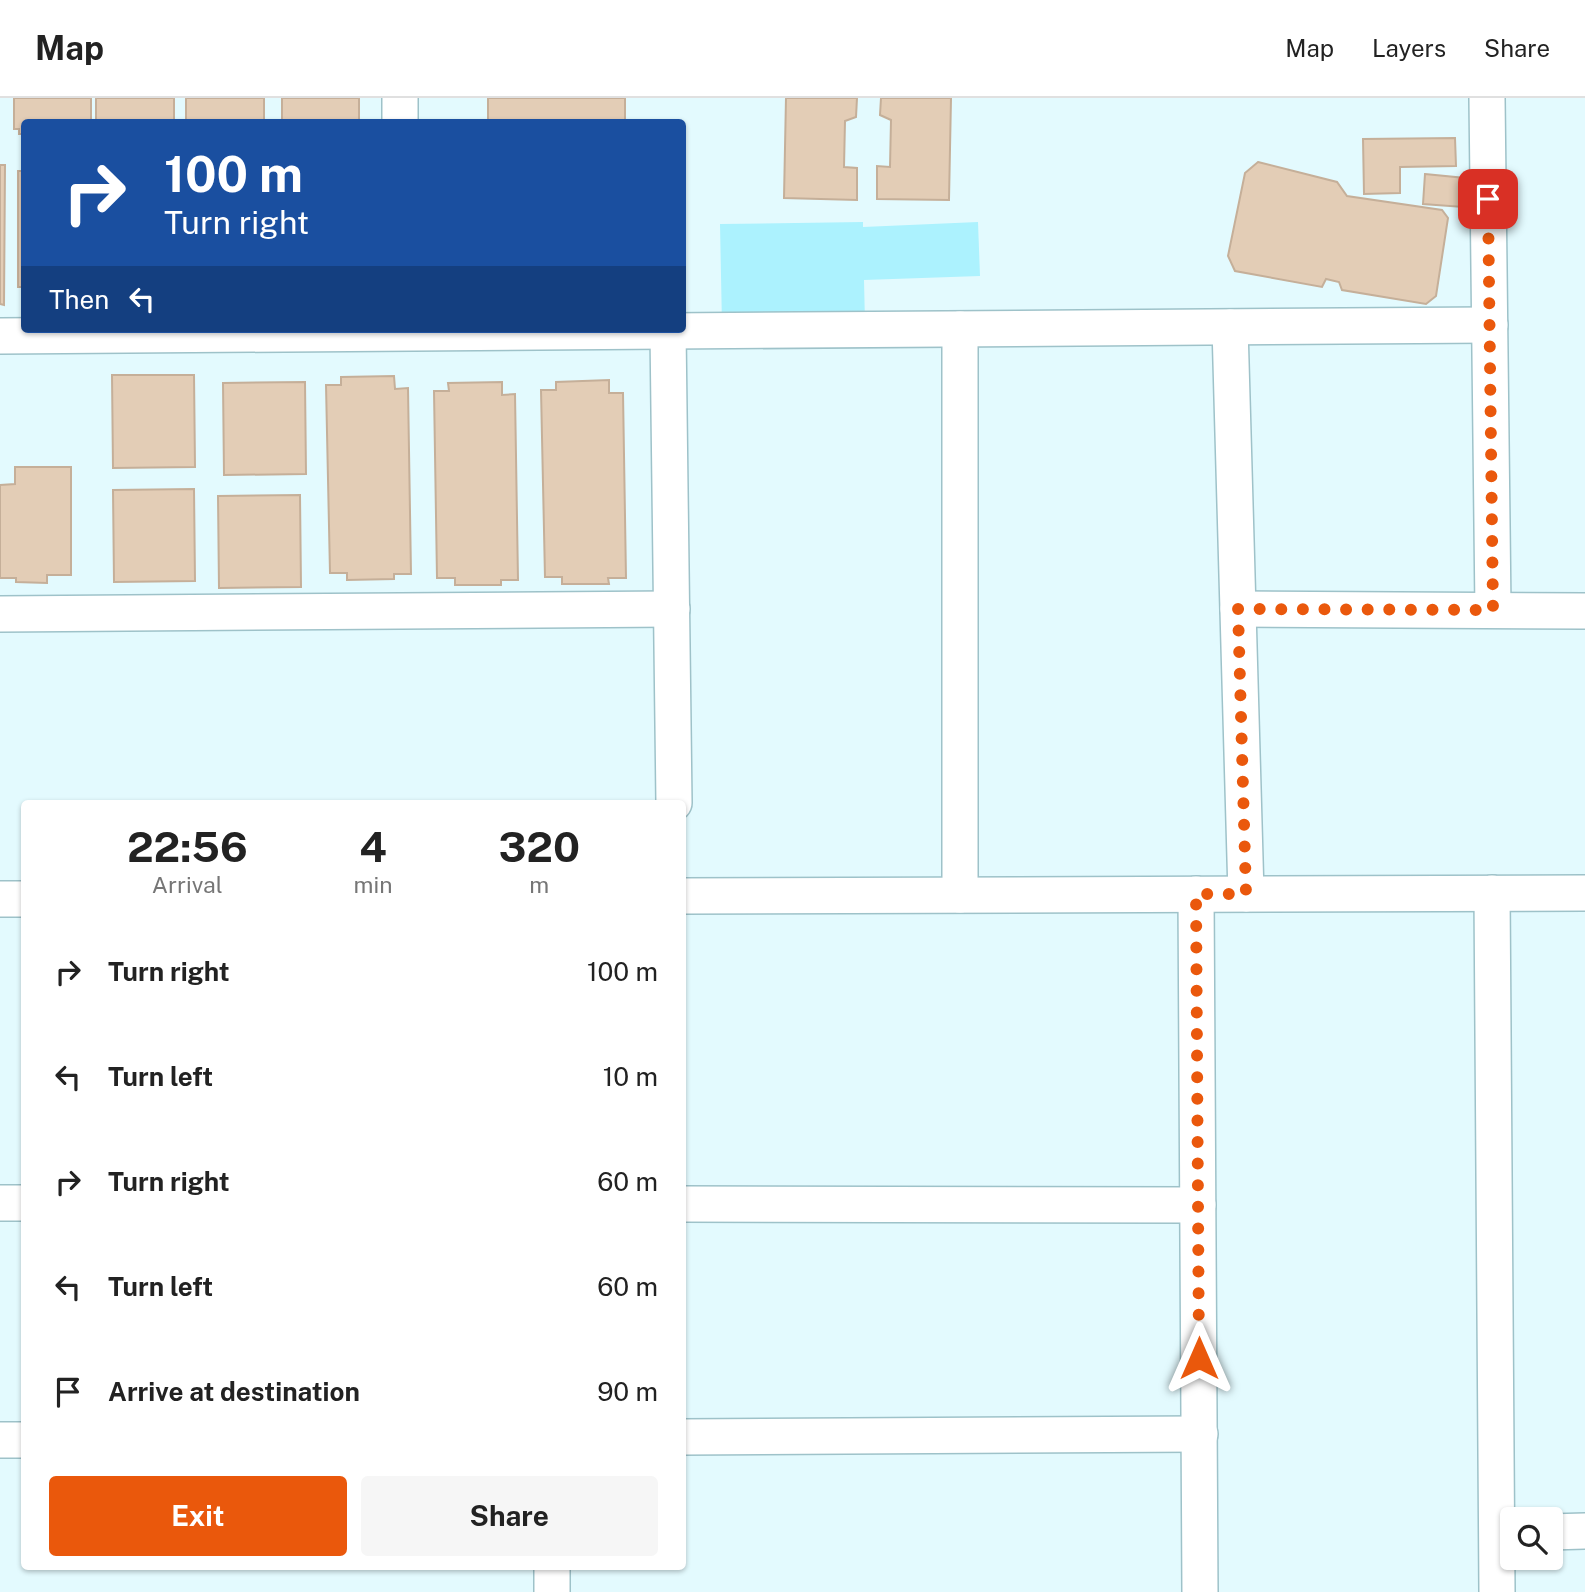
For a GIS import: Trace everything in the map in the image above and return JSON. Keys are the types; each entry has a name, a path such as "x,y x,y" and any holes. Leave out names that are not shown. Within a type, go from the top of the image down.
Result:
{"street":[{"path":"400,98 400,119"},
{"path":"1487,98 1493,610"},
{"path":"686,331 1490,325"},
{"path":"1230,327 1246,894"},
{"path":"960,329 960,895"},
{"path":"0,336 241,333"},
{"path":"668,333 674,800"},
{"path":"1238,609 1585,611"},
{"path":"0,614 672,610"},
{"path":"1492,893 1504,1507"},
{"path":"686,896 1585,893"},
{"path":"1196,894 1200,1592"},
{"path":"0,899 21,899"},
{"path":"0,1203 21,1203"},
{"path":"686,1204 1198,1205"},
{"path":"686,1437 1200,1434"},
{"path":"0,1440 21,1440"},
{"path":"1563,1532 1585,1531"},
{"path":"1497,1592 1500,1566"},
{"path":"552,1570 552,1592"}],"shaded area":[{"path":"863,222 863,227 978,222 980,276 864,280 865,323 722,326 720,224"}],"building":[{"path":"14,98 91,98 91,119 21,119 21,134 19,129 14,129"},
{"path":"96,98 174,98 174,119 96,119"},
{"path":"186,98 264,98 264,119 186,119"},
{"path":"282,98 359,98 359,119 282,119"},
{"path":"488,98 625,98 625,119 488,119"},
{"path":"786,98 857,98 856,117 845,121 844,167 857,168 857,200 784,198"},
{"path":"881,98 951,98 949,200 877,199 877,166 890,167 891,120 880,115"},
{"path":"1455,138 1456,166 1400,167 1400,193 1364,194 1363,139"},
{"path":"1258,162 1337,182 1347,196 1442,210 1448,218 1436,296 1426,304 1342,290 1339,282 1326,279 1322,287 1235,271 1228,256 1245,173"},
{"path":"0,165 5,165 4,305 0,304"},
{"path":"18,171 21,171 21,287 18,287"},
{"path":"1425,174 1465,178 1463,207 1423,204"},
{"path":"112,375 194,375 195,467 113,468"},
{"path":"394,376 395,389 408,388 411,574 394,574 394,579 347,580 347,573 330,573 326,385 341,385 341,377"},
{"path":"609,380 609,393 623,393 626,578 608,578 609,584 562,584 562,577 545,577 541,390 556,390 556,382"},
{"path":"305,382 306,474 224,475 223,383"},
{"path":"502,382 502,395 515,394 518,580 501,580 501,585 455,585 455,578 437,578 434,391 449,391 448,383"},
{"path":"15,467 71,467 71,575 47,575 47,583 16,582 16,578 0,578 0,485 15,484"},
{"path":"194,489 195,581 114,582 113,490"},
{"path":"300,495 301,587 219,588 218,496"}],"route":[{"path":"1199,1358 1196,894 1246,894 1238,609 1493,610 1488,199"}]}
